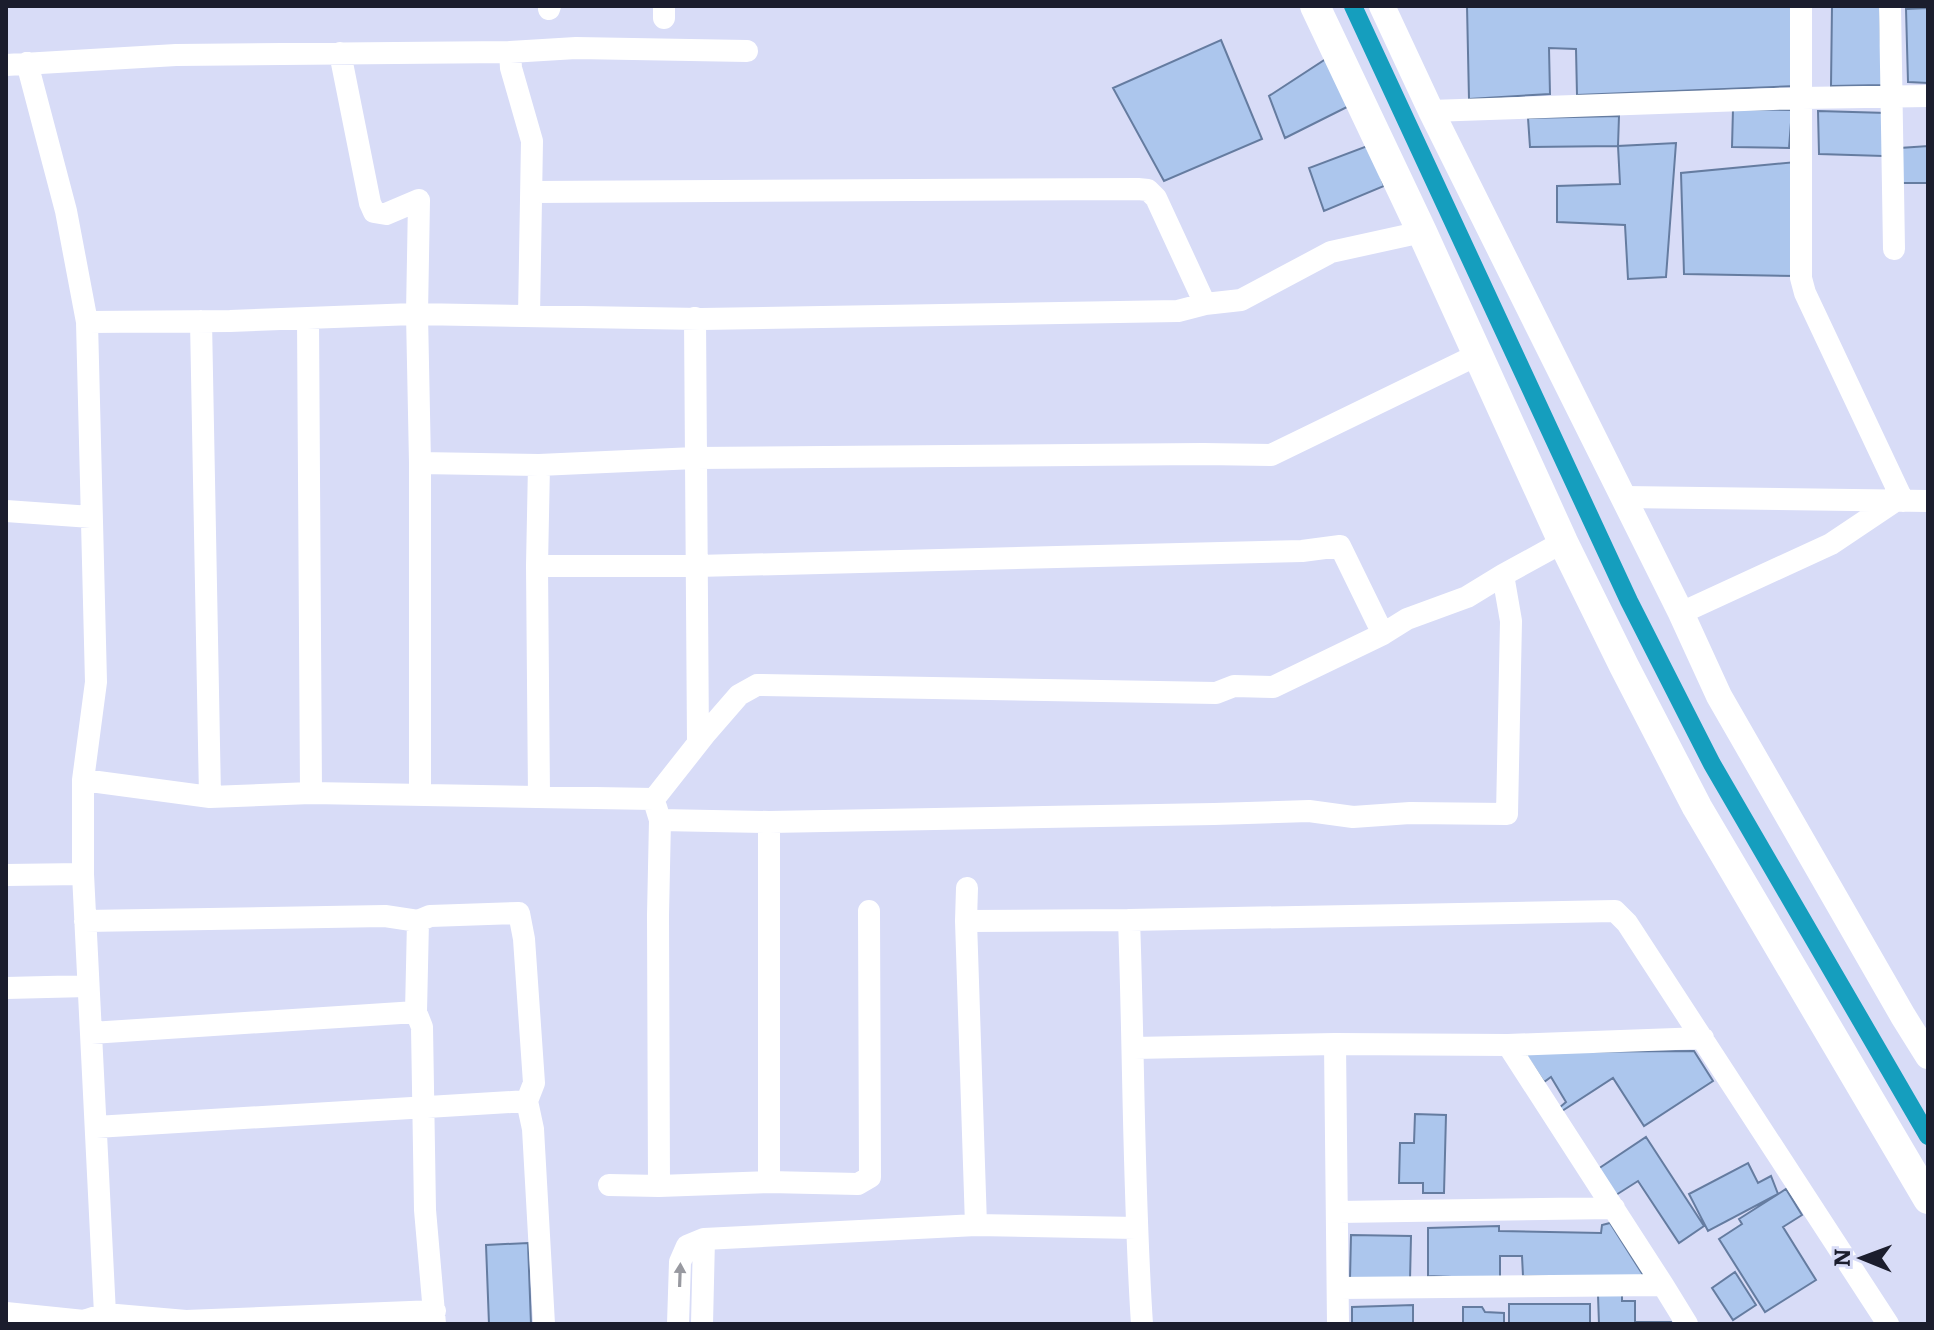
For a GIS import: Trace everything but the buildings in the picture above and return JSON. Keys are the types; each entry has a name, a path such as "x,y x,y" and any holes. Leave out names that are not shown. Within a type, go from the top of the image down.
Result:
{"main road":[{"path":"1315,6 1563,542 1624,666 1697,807 1928,1199"}],"street":[{"path":"1382,6 1719,696 1928,1056"},
{"path":"1801,6 1801,278 1899,501"},
{"path":"1890,6 1894,249"},
{"path":"90,1320 96,1127 83,874 83,780 96,682 87,322 66,211 16,64 176,55 510,52 576,48 747,51"},
{"path":"510,52 511,68 532,141 529,316"},
{"path":"340,53 374,212 386,214 419,200 420,795"},
{"path":"1431,111 1928,96"},
{"path":"532,192 1148,190 1156,198 1205,304"},
{"path":"87,322 417,314 695,318 1178,311 1241,300 1331,252 1422,232"},
{"path":"308,318 311,793"},
{"path":"695,318 698,743"},
{"path":"201,321 210,797"},
{"path":"420,463 539,465 695,458 1271,455 1477,355"},
{"path":"539,465 539,797"},
{"path":"1624,497 1928,501"},
{"path":"1681,613 1831,544 1899,501"},
{"path":"6,511 91,517"},
{"path":"659,1186 657,810 698,743 739,695 757,685 1216,693 1234,686 1273,687 1383,634 1407,619 1467,597 1563,542"},
{"path":"537,566 697,566 1302,551 1340,546 1383,634"},
{"path":"83,780 210,797 311,793 539,797 769,822 1309,811 1353,817 1410,813 1507,814 1511,621 1503,575"},
{"path":"769,822 769,1182"},
{"path":"6,875 83,874"},
{"path":"967,888 976,1225"},
{"path":"609,1185 858,1184 870,1177 869,911"},
{"path":"966,921 1615,911 1627,923 1888,1324"},
{"path":"85,921 385,916 418,921 430,916 519,913 524,939 534,1083 527,1101 533,1129 544,1324"},
{"path":"1129,920 1136,1228 1142,1324"},
{"path":"6,1313 186,1323 435,1318 425,1210 422,1027 416,1012 418,921"},
{"path":"6,988 88,986"},
{"path":"91,1033 416,1012"},
{"path":"1134,1048 1508,1045 1703,1038"},
{"path":"1335,1044 1338,1324"},
{"path":"1508,1045 1687,1324"},
{"path":"96,1127 527,1101"},
{"path":"1338,1212 1614,1208"},
{"path":"678,1324 680,1262 687,1246 704,1239 976,1225 1136,1228"},
{"path":"702,1324 704,1239"},
{"path":"1339,1288 1663,1285"}],"waterway":[{"path":"1353,6 1629,601 1712,764 1928,1136"}]}
